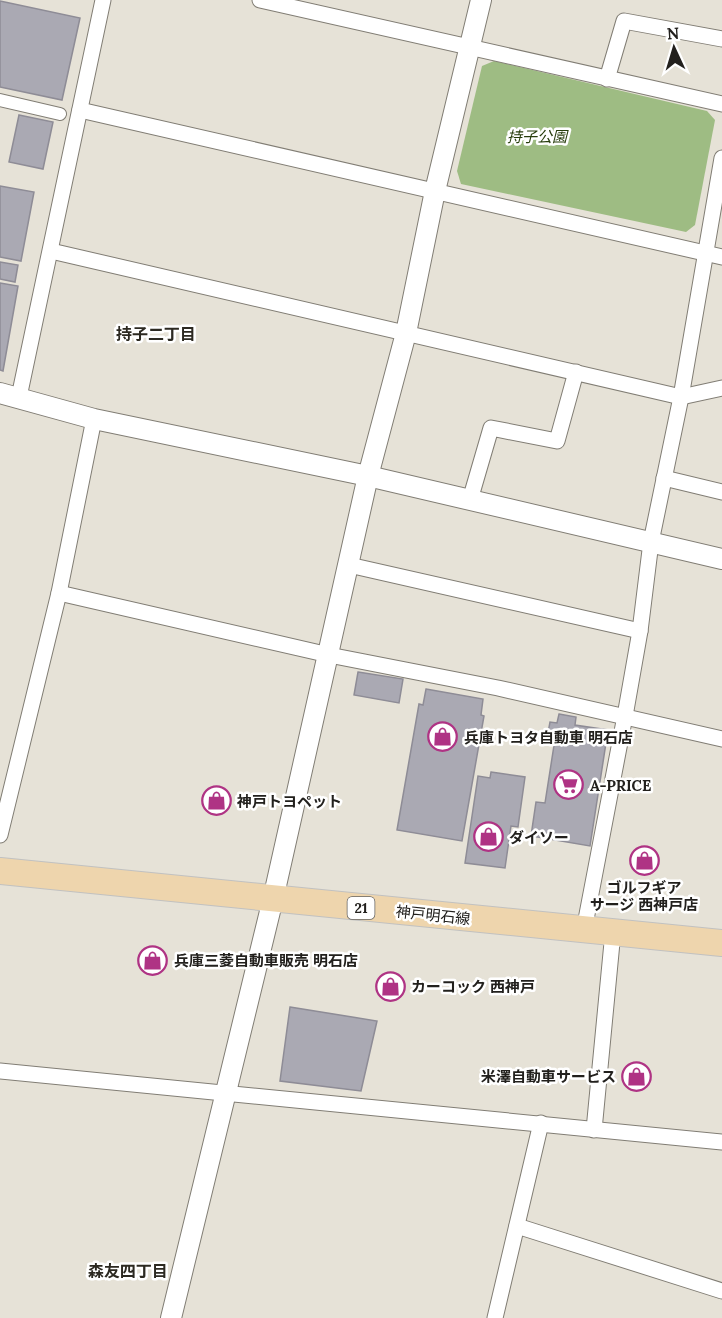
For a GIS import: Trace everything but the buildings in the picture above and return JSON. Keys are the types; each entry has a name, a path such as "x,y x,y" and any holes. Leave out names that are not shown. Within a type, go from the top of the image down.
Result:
{"main road":[{"name":"神戸明石線","path":"0,871 722,944"}],"street":[{"path":"103,0 51,251 10,395 94,419 368,476 722,558"},
{"path":"260,0 722,104"},
{"path":"171,1318 273,899 368,476 406,333 435,191 481,0"},
{"path":"608,79 624,21 722,39"},
{"path":"0,100 60,114"},
{"path":"80,110 722,256"},
{"path":"584,930 625,716 640,631 651,542 681,397 722,158"},
{"path":"51,251 681,397 722,388"},
{"path":"470,500 491,428 557,441 576,372"},
{"path":"0,835 58,593 94,419"},
{"path":"664,478 722,492"},
{"path":"349,565 640,631"},
{"path":"58,593 328,655 498,688 722,739"},
{"path":"594,1130 613,933"},
{"path":"0,1071 722,1142"},
{"path":"495,1318 541,1123"},
{"path":"517,1226 722,1292"}],"green space":[{"name":"持子公園","path":"494,61 707,111 715,120 695,225 686,232 461,184 457,171 482,66"}],"place":[{"name":"兵庫トヨタ自動車 明石店","path":"443,737"},
{"name":"A-PRICE","path":"569,785"},
{"name":"神戸トヨペット","path":"216,801"},
{"name":"ダイソー","path":"488,837"},
{"name":"ゴルフギア サージ 西神戸店","path":"644,860"},
{"name":"兵庫三菱自動車販売 明石店","path":"153,960"},
{"name":"カーコック 西神戸","path":"390,986"},
{"name":"米澤自動車サービス","path":"637,1076"}],"district":[{"name":"持子二丁目","path":"156,334"},
{"name":"森友四丁目","path":"128,1271"}]}
